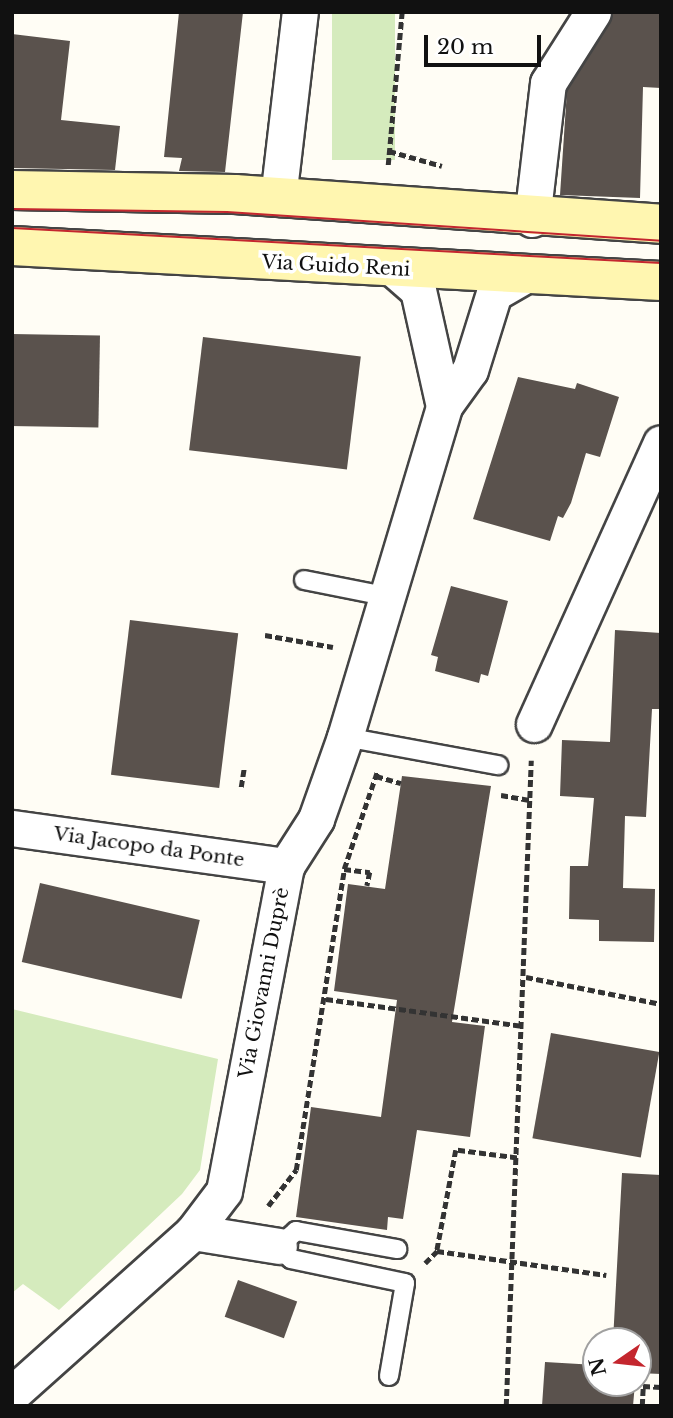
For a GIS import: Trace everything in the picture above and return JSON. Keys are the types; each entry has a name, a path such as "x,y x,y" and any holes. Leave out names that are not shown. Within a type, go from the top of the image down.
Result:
{"street":[{"path":"278,198 300,12"},
{"path":"532,219 548,83 593,12"},
{"path":"12,190 278,198 532,219 661,224"},
{"name":"Via Guido Reni","path":"12,246 395,270 661,281"},
{"name":"Via Giovanni Duprè","path":"395,270 412,281 425,307 444,407"},
{"name":"Via Giovanni Duprè","path":"12,1394 193,1231 224,1191 286,866 316,818 345,737 390,597 444,407 470,370 494,293 523,276"},
{"path":"534,724 661,443"},
{"name":"Via Jacopo da Ponte","path":"12,828 286,866"},
{"path":"193,1231 279,1246"}],"lane":[{"path":"304,580 390,597"},
{"path":"345,737 498,765"},
{"path":"389,1376 405,1283 291,1259 279,1246 296,1231 397,1249"}],"path":[{"path":"388,164 402,12"},
{"path":"388,151 448,168"},
{"path":"265,635 340,648"},
{"path":"242,1240 296,1170 326,999 344,869 386,745"},
{"path":"241,787 244,768"},
{"path":"376,776 401,783"},
{"path":"506,1406 526,977 530,783"},
{"path":"489,794 530,800"},
{"path":"344,869 370,872 367,886"},
{"path":"526,977 661,1004"},
{"path":"326,999 523,1027"},
{"path":"517,1158 456,1150 437,1251 606,1275"},
{"path":"642,1406 643,1386 661,1387"}],"green space":[{"path":"332,12 395,12 395,160 332,160"},
{"path":"12,1009 218,1059 200,1170 182,1194 59,1310 23,1284 12,1293"}],"building":[{"path":"179,12 243,12 225,172 179,171 182,158 164,157"},
{"path":"613,12 661,12 661,88 643,87 640,198 560,195 567,90"},
{"path":"12,34 70,41 61,120 120,126 115,170 12,168"},
{"path":"12,334 100,336 98,428 12,426"},
{"path":"203,337 361,356 347,470 189,450"},
{"path":"518,377 575,389 577,383 619,397 600,457 586,453 571,503 563,518 558,516 550,541 473,519"},
{"path":"451,586 508,601 488,676 481,674 479,683 435,671 438,657 431,655"},
{"path":"130,620 238,633 219,788 111,775"},
{"path":"615,630 661,633 661,709 652,709 646,817 625,816 623,888 655,889 654,942 599,941 599,920 569,919 570,866 588,866 594,798 560,796 562,740 610,742"},
{"path":"402,776 491,786 452,1022 485,1026 470,1137 417,1130 403,1219 388,1217 387,1230 296,1217 311,1107 381,1117 397,1000 334,991 348,884 385,889"},
{"path":"40,883 200,920 182,999 22,962"},
{"path":"551,1033 659,1052 641,1157 532,1138"},
{"path":"622,1173 661,1175 661,1374 652,1374 652,1327 614,1327"},
{"path":"238,1280 297,1302 284,1338 225,1317"},
{"path":"545,1362 582,1364 582,1397 634,1397 633,1406 542,1406"}],"tram line":[{"path":"12,209 227,212 661,241"},
{"path":"12,228 661,263"}]}
